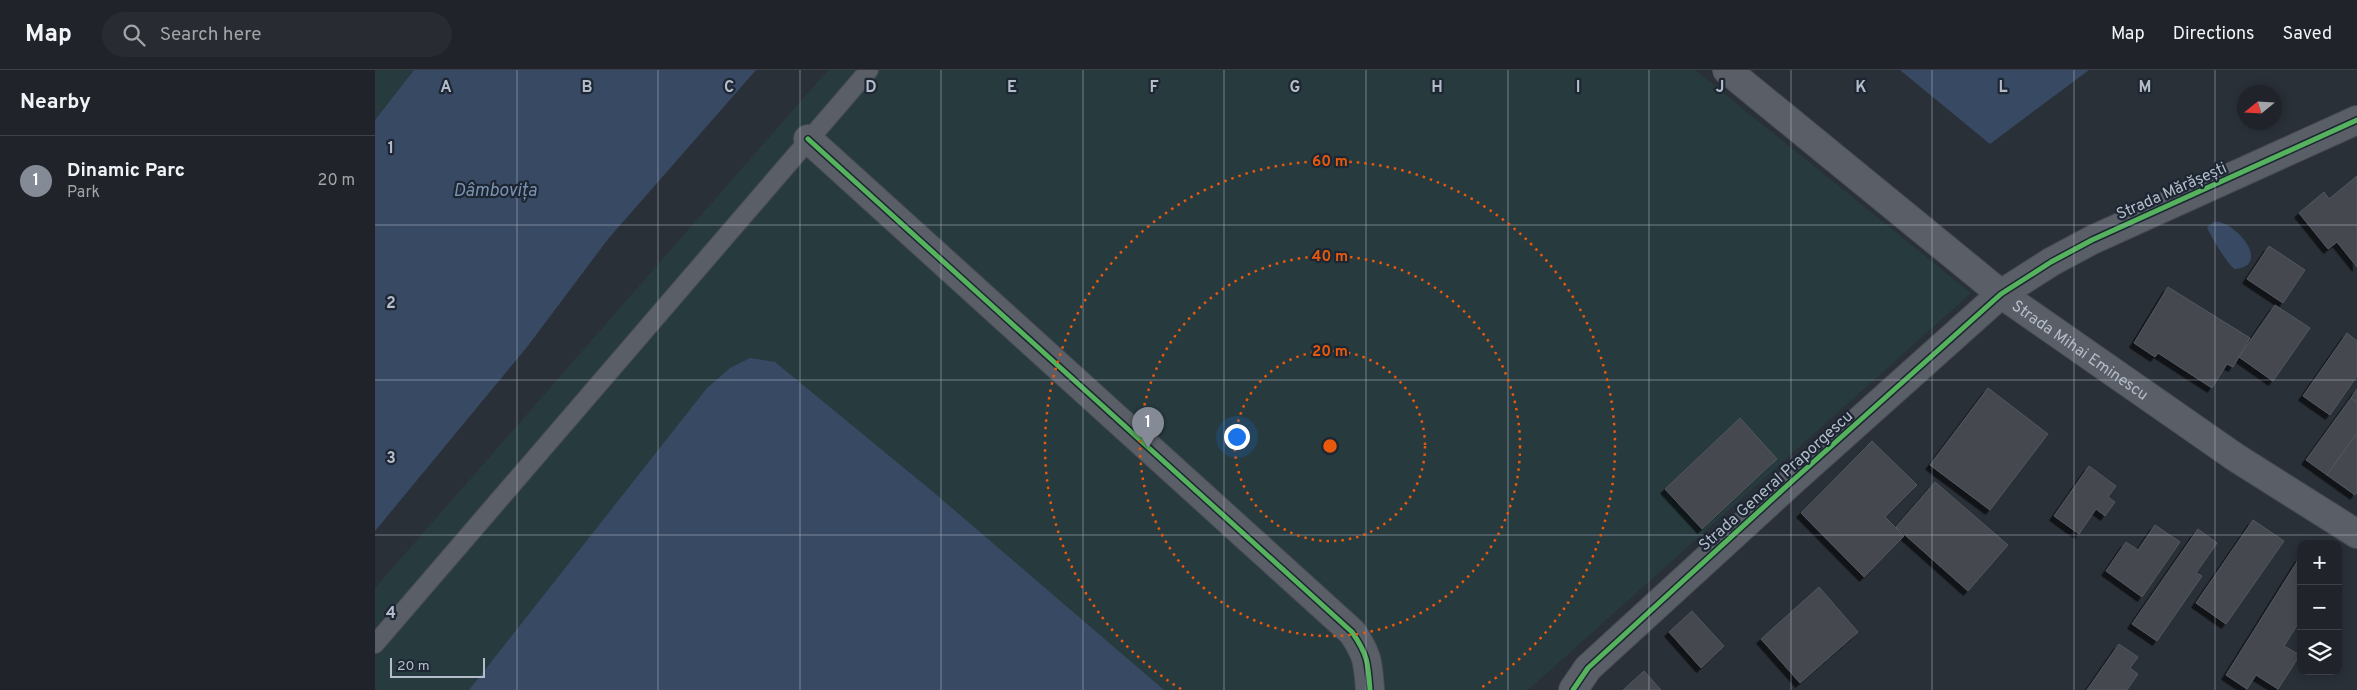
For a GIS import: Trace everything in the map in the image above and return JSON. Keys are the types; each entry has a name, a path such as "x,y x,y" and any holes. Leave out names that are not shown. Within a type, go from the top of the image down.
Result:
{"street":[{"name":"Strada Mihai Eminescu","path":"1727,70 2001,294 2235,457 2357,534"},
{"name":"Strada Mărășești","path":"2001,294 2051,262 2092,240 2357,120"},
{"path":"808,139 1352,632 1365,651 1370,690"},
{"name":"Strada General Praporgescu","path":"1573,690 1588,668 2001,294"}],"lane":[{"path":"375,644 869,70"}],"green space":[{"path":"375,70 414,70 375,120"},
{"path":"828,70 1695,70 1971,293 1528,690 375,690 375,588"}],"water":[{"name":"Dâmbovița","path":"414,70 756,70 608,239 527,347 375,531 375,120"},
{"path":"1900,70 2089,70 1990,144"},
{"path":"2214,222 2230,227 2246,242 2251,259 2246,266 2235,269 2228,262 2207,227"},
{"path":"750,358 775,362 932,491 1164,690 469,690 707,388 730,368"}],"building":[{"path":"2357,176 2357,267 2337,242 2328,249 2299,213 2324,192 2329,199"},
{"path":"2269,246 2305,270 2283,303 2247,279"},
{"path":"2168,287 2250,338 2233,367 2227,364 2212,388 2158,353 2155,357 2134,343"},
{"path":"2275,305 2310,328 2273,381 2239,357"},
{"path":"2347,333 2357,341 2357,376 2330,415 2303,396"},
{"path":"1988,388 2048,434 1990,510 1930,465"},
{"path":"2357,389 2357,403 2351,398"},
{"path":"2351,398 2357,403 2357,433 2327,475 2306,460"},
{"path":"1740,418 1777,459 1702,529 1665,489"},
{"path":"2357,433 2357,492 2355,495 2327,475"},
{"path":"1872,441 1917,485 1885,517 1904,536 1864,577 1801,513"},
{"path":"2089,466 2116,486 2108,497 2115,502 2105,516 2096,509 2079,534 2054,516"},
{"path":"1935,482 2008,545 1968,591 1896,527"},
{"path":"2253,520 2284,541 2226,624 2196,603"},
{"path":"2155,525 2180,542 2142,597 2106,571 2126,542 2138,550"},
{"path":"2198,529 2217,543 2196,573 2202,576 2157,641 2132,624"},
{"path":"2297,562 2297,625 2284,646 2297,653 2297,660 2278,689 2256,675 2247,689 2226,675"},
{"path":"1819,587 1858,632 1800,683 1761,639"},
{"path":"1692,611 1724,646 1701,668 1669,632"},
{"path":"2119,644 2138,657 2130,668 2138,674 2127,690 2087,690"},
{"path":"1644,671 1661,690 1623,690"}],"cycle path":[{"path":"1573,690 1588,668 1790,483 2001,294 2051,262 2092,240 2357,120"},
{"path":"808,139 1352,632 1366,660 1370,690"}],"place":[{"name":"Dinamic Parc","path":"1148,448"}]}
